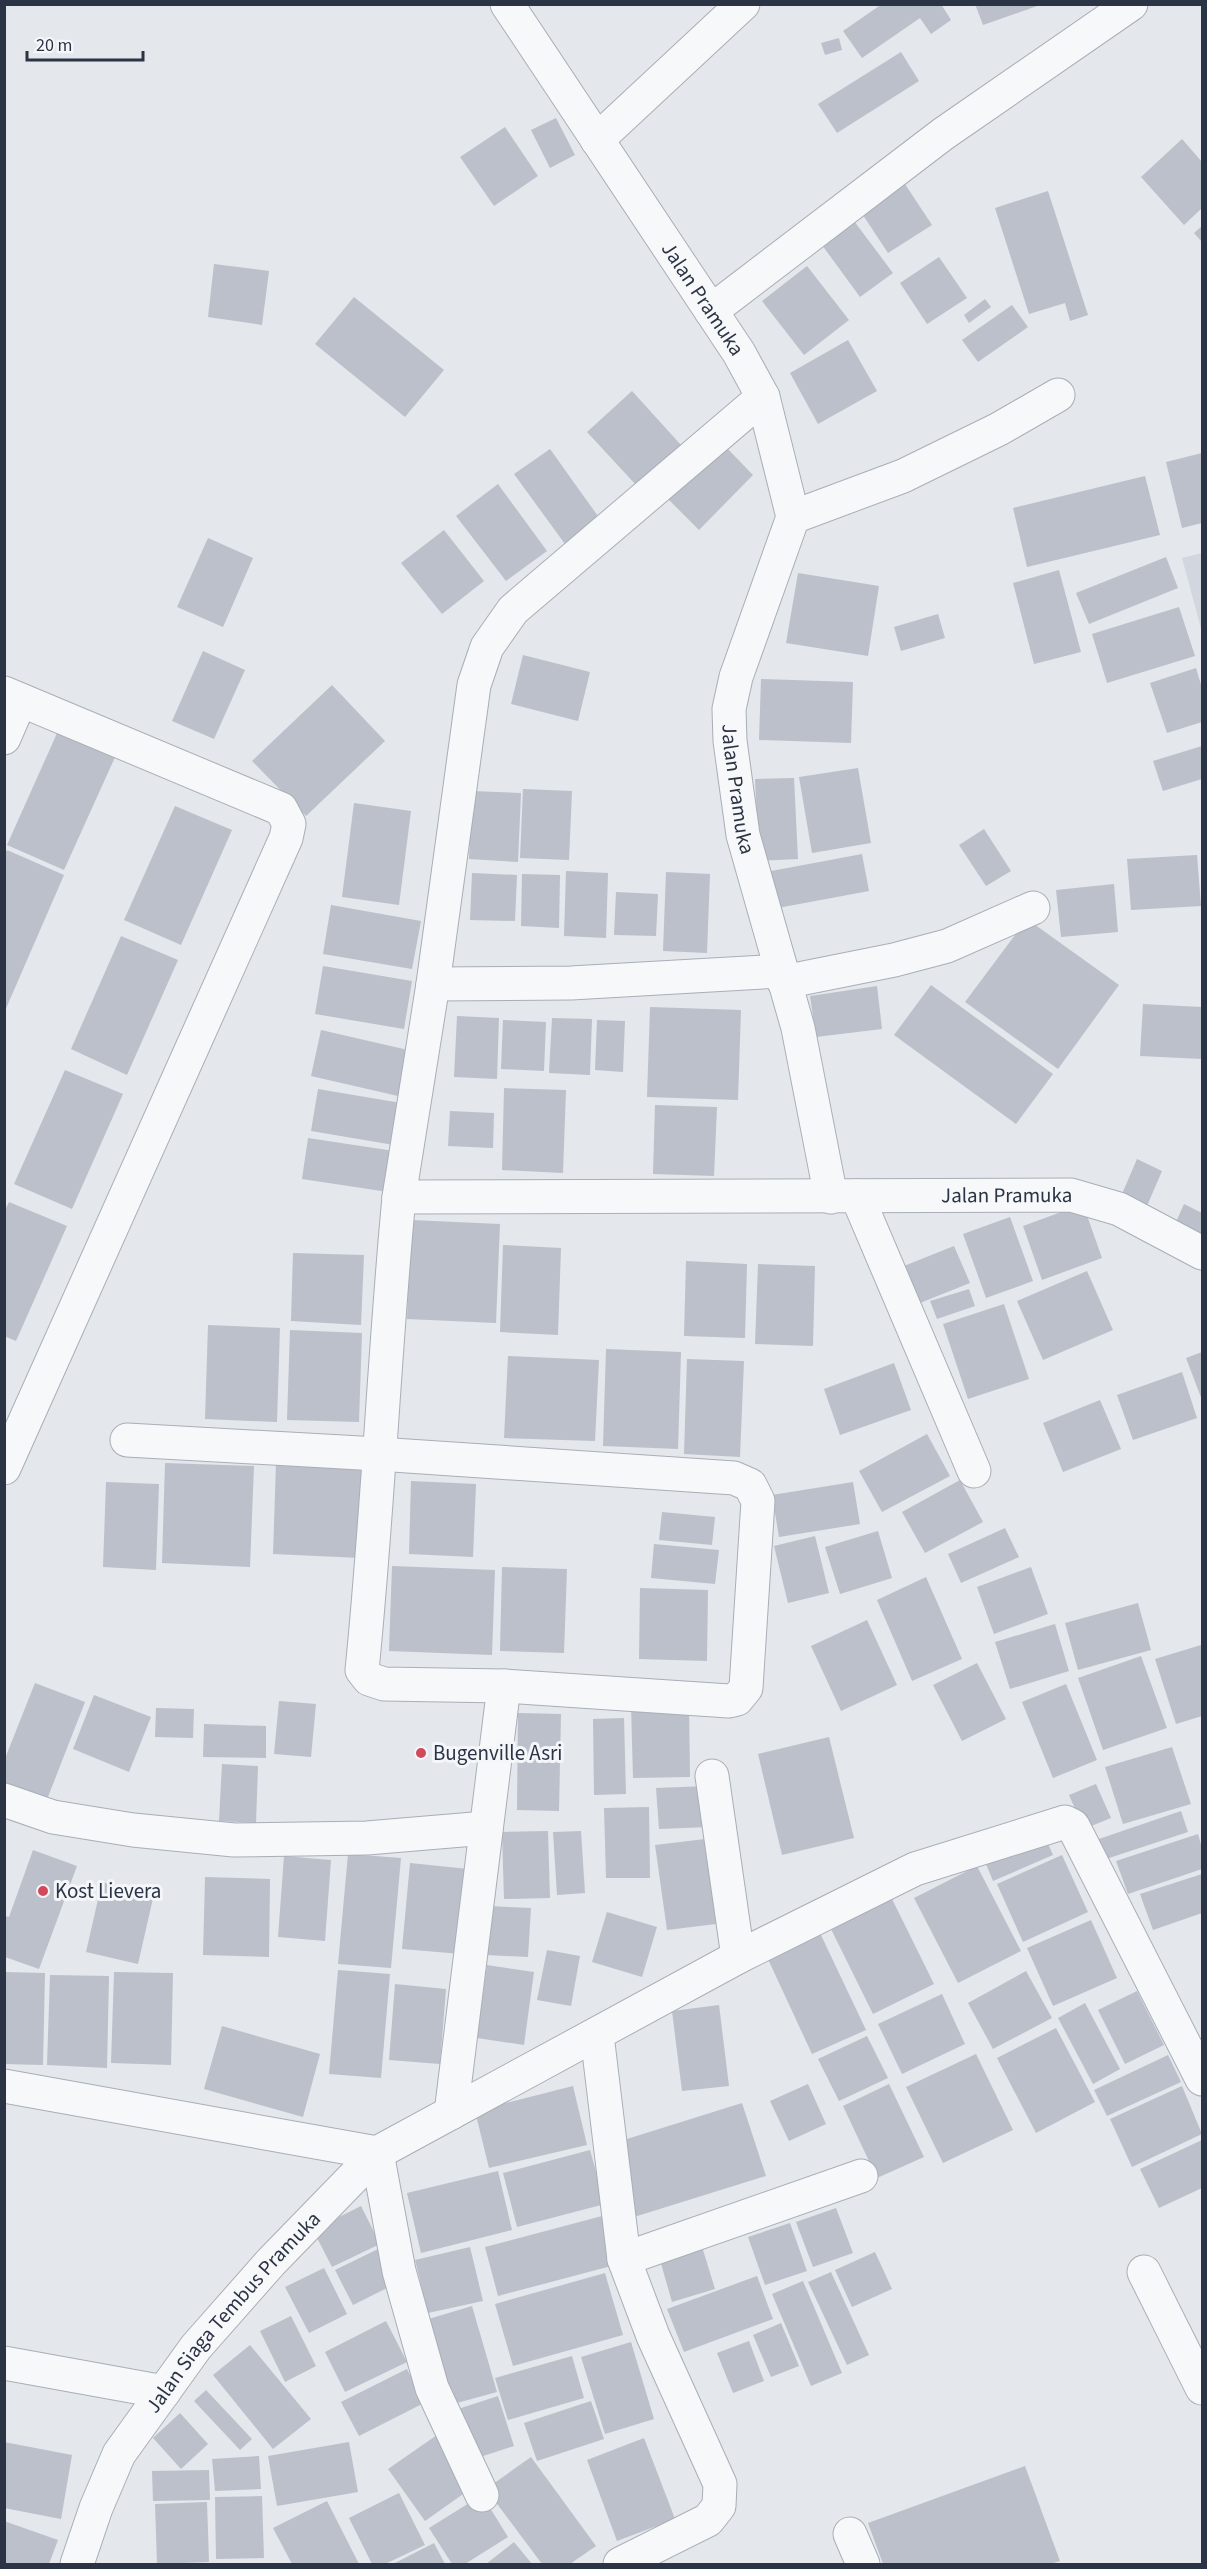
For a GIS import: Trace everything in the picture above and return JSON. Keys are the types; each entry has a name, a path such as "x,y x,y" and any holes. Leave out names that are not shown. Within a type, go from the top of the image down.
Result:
{"street":[{"name":"Jalan Pramuka","path":"507,4 739,353 763,397 793,517 736,676 729,709 730,741 743,835 844,1196 1071,1195 1119,1209 1203,1253"},
{"path":"597,140 743,4"},
{"path":"711,311 943,134 1131,4"},
{"path":"793,517 903,476 999,429 1058,395"},
{"path":"127,1440 378,1454 734,1478 750,1485 758,1501 746,1688 737,1699 729,1701 504,1686 384,1684 369,1679 362,1670 374,1551 378,1454 399,1197 433,984 474,685 487,646 513,610 763,397"},
{"path":"4,738 12,697 281,809 290,824 281,849 4,1468"},
{"path":"433,984 783,977 894,960 947,946 1033,908"},
{"path":"399,1197 844,1196 974,1471"},
{"path":"451,2113 504,1686"},
{"path":"712,1776 738,1957"},
{"path":"4,1800 53,1817 133,1830 234,1840 367,1838 486,1828"},
{"name":"Jalan Siaga Tembus Pramuka","path":"76,2565 96,2508 119,2454 196,2348 271,2262 377,2153 738,1957 915,1869 1065,1822 1073,1826 1080,1835 1203,2079"},
{"path":"597,2035 624,2259 652,2336 720,2484 718,2506 708,2520 620,2565"},
{"path":"4,2086 377,2153 399,2271 432,2388 482,2495"},
{"path":"624,2259 861,2175"},
{"path":"1144,2272 1203,2388"},
{"path":"4,2363 164,2392"},
{"path":"850,2534 863,2565"}],"shaded area":[{"path":"1202,553 1202,632 1182,558"}],"building":[{"path":"882,4 941,4 951,20 931,34 920,18 862,58 843,31"},
{"path":"975,4 1040,4 1040,5 983,25"},
{"path":"839,38 842,50 825,55 821,43"},
{"path":"901,52 919,81 837,133 818,104"},
{"path":"556,118 575,155 550,168 531,130"},
{"path":"505,127 538,176 494,206 460,157"},
{"path":"1182,139 1202,162 1202,208 1184,225 1141,177"},
{"path":"901,178 932,225 888,253 857,206"},
{"path":"1048,191 1088,315 1070,321 1065,303 1029,314 995,208"},
{"path":"854,221 893,273 860,297 822,245"},
{"path":"1202,226 1202,242 1194,233"},
{"path":"939,257 967,298 927,324 900,283"},
{"path":"214,264 269,271 262,325 208,317"},
{"path":"807,266 849,320 804,355 762,301"},
{"path":"354,297 444,370 405,417 315,344"},
{"path":"985,299 991,307 969,323 964,315"},
{"path":"1012,305 1028,327 978,362 962,340"},
{"path":"848,340 877,391 818,424 790,373"},
{"path":"632,391 681,445 637,486 587,432"},
{"path":"721,442 753,475 699,530 666,497"},
{"path":"550,449 600,519 565,544 514,474"},
{"path":"1202,453 1202,523 1182,528 1166,462"},
{"path":"1145,476 1160,535 1027,567 1013,508"},
{"path":"498,484 547,551 506,581 456,516"},
{"path":"444,530 484,581 442,614 401,563"},
{"path":"208,538 253,558 223,627 177,607"},
{"path":"1166,557 1178,588 1089,624 1076,593"},
{"path":"1059,570 1081,652 1034,664 1013,583"},
{"path":"798,573 879,586 868,656 786,643"},
{"path":"1179,607 1195,656 1107,683 1092,634"},
{"path":"938,614 945,638 901,651 894,627"},
{"path":"203,651 245,670 214,739 172,721"},
{"path":"523,655 590,672 578,721 511,704"},
{"path":"1196,668 1202,688 1202,722 1167,733 1150,683"},
{"path":"761,679 853,682 851,743 759,740"},
{"path":"332,685 385,741 306,816 252,761"},
{"path":"58,731 116,755 64,870 7,845"},
{"path":"1202,746 1202,779 1163,791 1153,761"},
{"path":"858,768 871,843 812,853 799,777"},
{"path":"794,778 798,859 759,861 755,779"},
{"path":"523,789 572,791 569,860 520,858"},
{"path":"472,791 521,793 518,862 469,859"},
{"path":"354,803 411,811 399,905 342,897"},
{"path":"175,806 232,830 181,945 124,920"},
{"path":"984,829 1011,871 986,886 959,845"},
{"path":"7,850 64,875 4,1013 4,856"},
{"path":"862,854 869,891 767,910 760,873"},
{"path":"1197,855 1201,906 1131,910 1127,859"},
{"path":"566,871 608,873 606,938 564,936"},
{"path":"666,872 710,874 707,953 663,951"},
{"path":"472,873 517,875 515,921 470,920"},
{"path":"522,874 560,875 559,928 521,926"},
{"path":"1114,884 1118,932 1061,937 1056,890"},
{"path":"616,892 658,894 656,936 614,935"},
{"path":"331,905 421,921 412,969 323,954"},
{"path":"1027,919 1119,985 1058,1069 965,1002"},
{"path":"121,936 178,960 127,1075 71,1049"},
{"path":"323,966 412,981 404,1029 315,1014"},
{"path":"931,985 1053,1074 1016,1124 894,1035"},
{"path":"877,986 882,1029 816,1037 810,996"},
{"path":"1143,1004 1202,1007 1202,1059 1140,1056"},
{"path":"650,1007 741,1010 738,1100 647,1097"},
{"path":"457,1016 499,1018 497,1079 454,1077"},
{"path":"552,1018 592,1019 590,1075 549,1073"},
{"path":"503,1020 546,1022 544,1071 501,1069"},
{"path":"597,1020 625,1021 623,1072 595,1070"},
{"path":"321,1030 408,1050 398,1096 311,1076"},
{"path":"65,1070 123,1094 72,1209 14,1184"},
{"path":"504,1088 566,1090 563,1173 502,1170"},
{"path":"318,1089 401,1103 394,1145 311,1131"},
{"path":"655,1105 717,1107 714,1176 653,1174"},
{"path":"450,1111 494,1113 493,1148 448,1146"},
{"path":"308,1138 394,1151 388,1192 302,1179"},
{"path":"1137,1159 1162,1171 1144,1213 1119,1201"},
{"path":"9,1202 67,1226 16,1341 4,1336 4,1212"},
{"path":"1083,1204 1102,1258 1042,1280 1023,1226"},
{"path":"1184,1204 1202,1213 1202,1243 1173,1229"},
{"path":"1010,1217 1033,1281 986,1298 963,1234"},
{"path":"411,1220 500,1224 496,1323 407,1319"},
{"path":"503,1245 561,1248 558,1335 500,1332"},
{"path":"954,1246 970,1283 915,1305 899,1268"},
{"path":"293,1253 364,1255 361,1325 291,1321"},
{"path":"686,1261 747,1264 745,1338 684,1336"},
{"path":"758,1264 815,1266 813,1346 755,1344"},
{"path":"1087,1271 1113,1330 1043,1360 1017,1301"},
{"path":"969,1289 975,1306 937,1319 930,1301"},
{"path":"1004,1304 1029,1379 968,1399 943,1324"},
{"path":"208,1325 280,1328 277,1422 205,1419"},
{"path":"290,1330 362,1333 359,1422 287,1420"},
{"path":"606,1349 681,1352 678,1449 603,1446"},
{"path":"1202,1352 1202,1400 1186,1358"},
{"path":"508,1356 599,1360 595,1441 504,1438"},
{"path":"687,1359 744,1361 740,1457 684,1454"},
{"path":"894,1363 911,1410 840,1435 824,1389"},
{"path":"1182,1372 1197,1418 1133,1440 1117,1395"},
{"path":"1100,1400 1121,1449 1063,1472 1043,1423"},
{"path":"927,1434 950,1476 882,1512 859,1471"},
{"path":"165,1463 254,1466 250,1567 162,1563"},
{"path":"276,1463 364,1467 360,1558 273,1554"},
{"path":"960,1480 983,1522 925,1553 902,1512"},
{"path":"411,1481 476,1484 473,1557 409,1554"},
{"path":"106,1482 159,1484 156,1570 103,1567"},
{"path":"853,1482 860,1524 779,1537 772,1495"},
{"path":"662,1512 715,1517 712,1545 659,1540"},
{"path":"1005,1528 1019,1557 961,1583 948,1554"},
{"path":"878,1531 892,1578 840,1594 825,1547"},
{"path":"815,1536 829,1593 788,1603 774,1546"},
{"path":"654,1544 719,1550 715,1584 651,1578"},
{"path":"392,1566 495,1570 492,1655 389,1651"},
{"path":"502,1567 567,1569 564,1653 500,1651"},
{"path":"1031,1567 1048,1614 994,1634 977,1587"},
{"path":"926,1577 962,1659 912,1681 877,1600"},
{"path":"640,1588 708,1590 707,1661 639,1659"},
{"path":"1138,1603 1151,1650 1078,1670 1065,1623"},
{"path":"867,1620 897,1685 841,1711 811,1646"},
{"path":"1055,1624 1069,1671 1010,1689 995,1642"},
{"path":"1201,1645 1202,1716 1176,1724 1155,1659"},
{"path":"1141,1656 1167,1728 1103,1750 1078,1678"},
{"path":"977,1663 1006,1719 962,1741 933,1685"},
{"path":"35,1683 85,1702 46,1802 4,1786 4,1761"},
{"path":"1066,1684 1097,1760 1053,1778 1022,1702"},
{"path":"94,1695 151,1717 129,1772 73,1749"},
{"path":"279,1701 316,1704 311,1757 274,1754"},
{"path":"631,1705 689,1705 690,1777 633,1778"},
{"path":"156,1708 194,1709 193,1738 155,1737"},
{"path":"518,1713 561,1714 559,1811 517,1810"},
{"path":"624,1718 626,1794 594,1795 593,1719"},
{"path":"204,1724 266,1726 266,1758 203,1757"},
{"path":"829,1737 854,1838 782,1855 758,1754"},
{"path":"1172,1747 1191,1804 1123,1824 1105,1767"},
{"path":"222,1764 258,1766 256,1823 219,1821"},
{"path":"1096,1784 1111,1818 1084,1829 1069,1795"},
{"path":"707,1786 709,1827 659,1829 656,1788"},
{"path":"649,1807 650,1878 606,1878 604,1808"},
{"path":"1181,1811 1188,1832 1100,1861 1093,1841"},
{"path":"548,1831 550,1898 504,1899 502,1832"},
{"path":"581,1831 585,1893 557,1895 553,1832"},
{"path":"1198,1834 1202,1848 1202,1869 1128,1894 1116,1861"},
{"path":"705,1839 716,1924 667,1930 655,1845"},
{"path":"1046,1839 1053,1855 993,1881 986,1864"},
{"name":"Kost Lievera","path":"33,1850 77,1866 39,1969 5,1957 5,1916 9,1917"},
{"path":"348,1854 401,1858 391,1968 338,1964"},
{"path":"1062,1855 1088,1912 1023,1942 997,1884"},
{"path":"284,1856 331,1860 325,1941 278,1937"},
{"path":"410,1863 468,1869 461,1954 402,1949"},
{"path":"977,1866 1021,1951 958,1983 914,1898"},
{"path":"1202,1874 1202,1913 1153,1930 1140,1894"},
{"path":"205,1877 270,1879 269,1957 203,1955"},
{"path":"102,1882 154,1894 138,1964 86,1952"},
{"path":"892,1899 934,1984 873,2014 831,1929"},
{"path":"489,1906 531,1908 528,1957 486,1955"},
{"path":"607,1912 657,1927 642,1977 592,1962"},
{"path":"1091,1920 1117,1978 1053,2006 1027,1948"},
{"path":"820,1933 866,2030 812,2054 767,1957"},
{"path":"547,1950 580,1956 571,2006 537,2000"},
{"path":"487,1965 534,1972 524,2045 477,2038"},
{"path":"338,1970 390,1974 381,2078 329,2074"},
{"path":"1026,1971 1052,2018 993,2049 968,2003"},
{"path":"4,1972 45,1973 43,2065 4,2064"},
{"path":"114,1972 173,1973 171,2065 111,2063"},
{"path":"50,1975 109,1976 107,2068 47,2065"},
{"path":"395,1984 446,1989 440,2064 389,2060"},
{"path":"1137,1991 1164,2045 1125,2064 1098,2010"},
{"path":"942,1994 965,2044 902,2074 878,2024"},
{"path":"1085,2003 1120,2069 1093,2084 1058,2018"},
{"path":"719,2005 729,2086 682,2091 672,2011"},
{"path":"222,2026 320,2054 303,2117 204,2089"},
{"path":"1056,2028 1095,2102 1036,2133 997,2058"},
{"path":"867,2036 888,2078 839,2101 818,2059"},
{"path":"976,2054 1013,2130 943,2163 906,2087"},
{"path":"1168,2055 1181,2082 1107,2116 1094,2090"},
{"path":"808,2084 826,2124 789,2141 770,2101"},
{"path":"889,2084 924,2157 877,2178 843,2106"},
{"path":"573,2086 587,2145 489,2168 475,2111"},
{"path":"1182,2086 1202,2134 1132,2167 1110,2119"},
{"path":"742,2103 766,2176 634,2217 611,2144"},
{"path":"1202,2140 1202,2188 1159,2208 1140,2169"},
{"path":"590,2150 605,2204 517,2227 503,2173"},
{"path":"498,2171 512,2230 421,2253 407,2193"},
{"path":"361,2206 380,2244 332,2267 313,2230"},
{"path":"836,2208 853,2253 813,2267 796,2222"},
{"path":"602,2216 615,2265 498,2296 485,2247"},
{"path":"790,2223 807,2271 765,2285 748,2237"},
{"path":"700,2240 715,2289 672,2302 658,2253"},
{"path":"470,2247 483,2301 428,2313 415,2260"},
{"path":"378,2249 395,2284 353,2305 335,2270"},
{"path":"875,2252 892,2289 852,2307 835,2270"},
{"path":"324,2268 347,2314 309,2333 285,2287"},
{"path":"831,2272 869,2355 847,2365 808,2282"},
{"path":"605,2273 623,2335 513,2366 495,2304"},
{"path":"757,2276 773,2319 684,2352 667,2309"},
{"path":"803,2281 842,2373 811,2386 772,2294"},
{"path":"472,2306 497,2392 446,2406 422,2321"},
{"path":"291,2316 316,2366 285,2382 260,2331"},
{"path":"386,2321 407,2362 345,2392 325,2352"},
{"path":"781,2323 799,2366 771,2377 753,2335"},
{"path":"749,2341 764,2381 733,2393 717,2353"},
{"path":"631,2342 654,2419 605,2434 581,2357"},
{"path":"250,2345 311,2419 273,2449 213,2375"},
{"path":"572,2356 584,2398 508,2420 495,2378"},
{"path":"407,2369 424,2403 359,2436 341,2402"},
{"path":"206,2390 252,2439 240,2450 194,2401"},
{"path":"498,2396 514,2446 468,2461 452,2411"},
{"path":"591,2401 604,2439 537,2461 524,2423"},
{"path":"180,2413 208,2444 181,2469 153,2438"},
{"path":"437,2435 473,2487 425,2521 388,2469"},
{"path":"644,2438 675,2519 617,2541 587,2460"},
{"path":"4,2442 72,2455 61,2519 4,2508"},
{"path":"349,2442 358,2492 277,2506 268,2456"},
{"path":"259,2456 261,2489 215,2491 212,2459"},
{"path":"531,2457 596,2546 570,2564 542,2564 486,2489"},
{"path":"1025,2466 1060,2561 1050,2564 883,2564 868,2523"},
{"path":"209,2470 210,2500 153,2501 152,2471"},
{"path":"399,2493 425,2545 385,2564 372,2564 349,2518"},
{"path":"482,2495 508,2537 465,2564 452,2564 429,2528"},
{"path":"262,2496 264,2558 216,2559 215,2497"},
{"path":"327,2501 359,2564 292,2564 273,2528"},
{"path":"207,2502 209,2562 157,2564 155,2504"},
{"path":"4,2521 58,2540 49,2564 4,2564"},
{"path":"514,2542 532,2564 486,2564"},
{"path":"434,2543 445,2564 393,2564"}],"place":[{"name":"Bugenville Asri","path":"421,1753"},
{"name":"Kost Lievera","path":"43,1891"}]}
